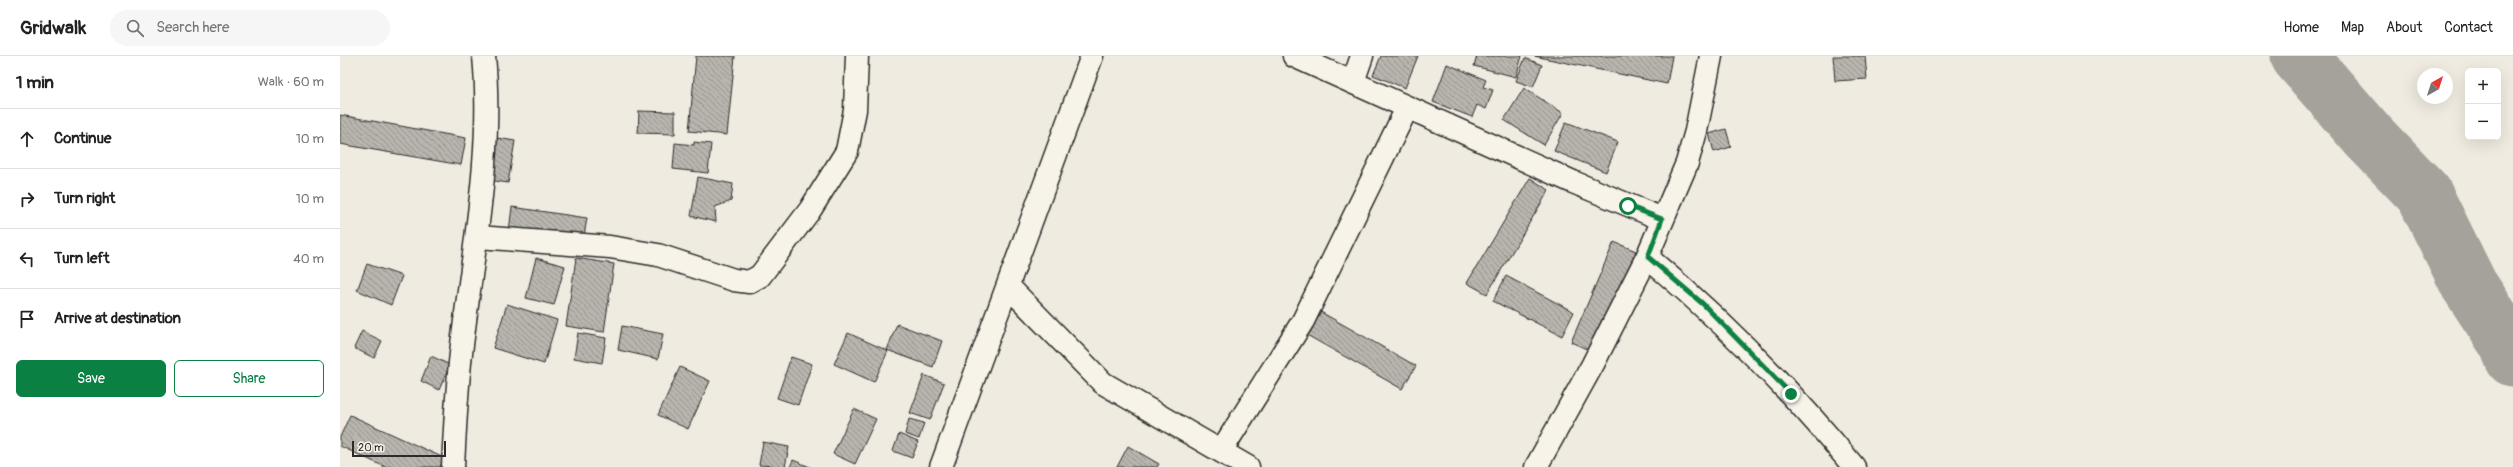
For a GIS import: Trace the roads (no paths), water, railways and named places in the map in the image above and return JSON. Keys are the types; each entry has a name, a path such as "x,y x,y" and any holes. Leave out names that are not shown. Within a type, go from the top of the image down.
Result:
{"street":[{"path":"453,467 460,357 478,236 487,103 484,56"},
{"path":"478,236 610,246 658,255 734,280 749,282 760,276 810,210 847,151 855,110 857,56"},
{"path":"941,467 1092,56"},
{"path":"1294,56 1407,108 1662,219"},
{"path":"1353,82 1362,56"},
{"path":"1536,467 1594,364 1648,257 1662,219 1687,164 1696,131 1710,56"},
{"path":"1221,451 1306,314 1407,108"},
{"path":"1648,257 1703,304 1758,359 1854,467"},
{"path":"1008,286 1103,383 1248,467"}],"waterway":[{"path":"2299,56 2369,137 2424,194 2469,285 2507,343 2513,358"}]}
